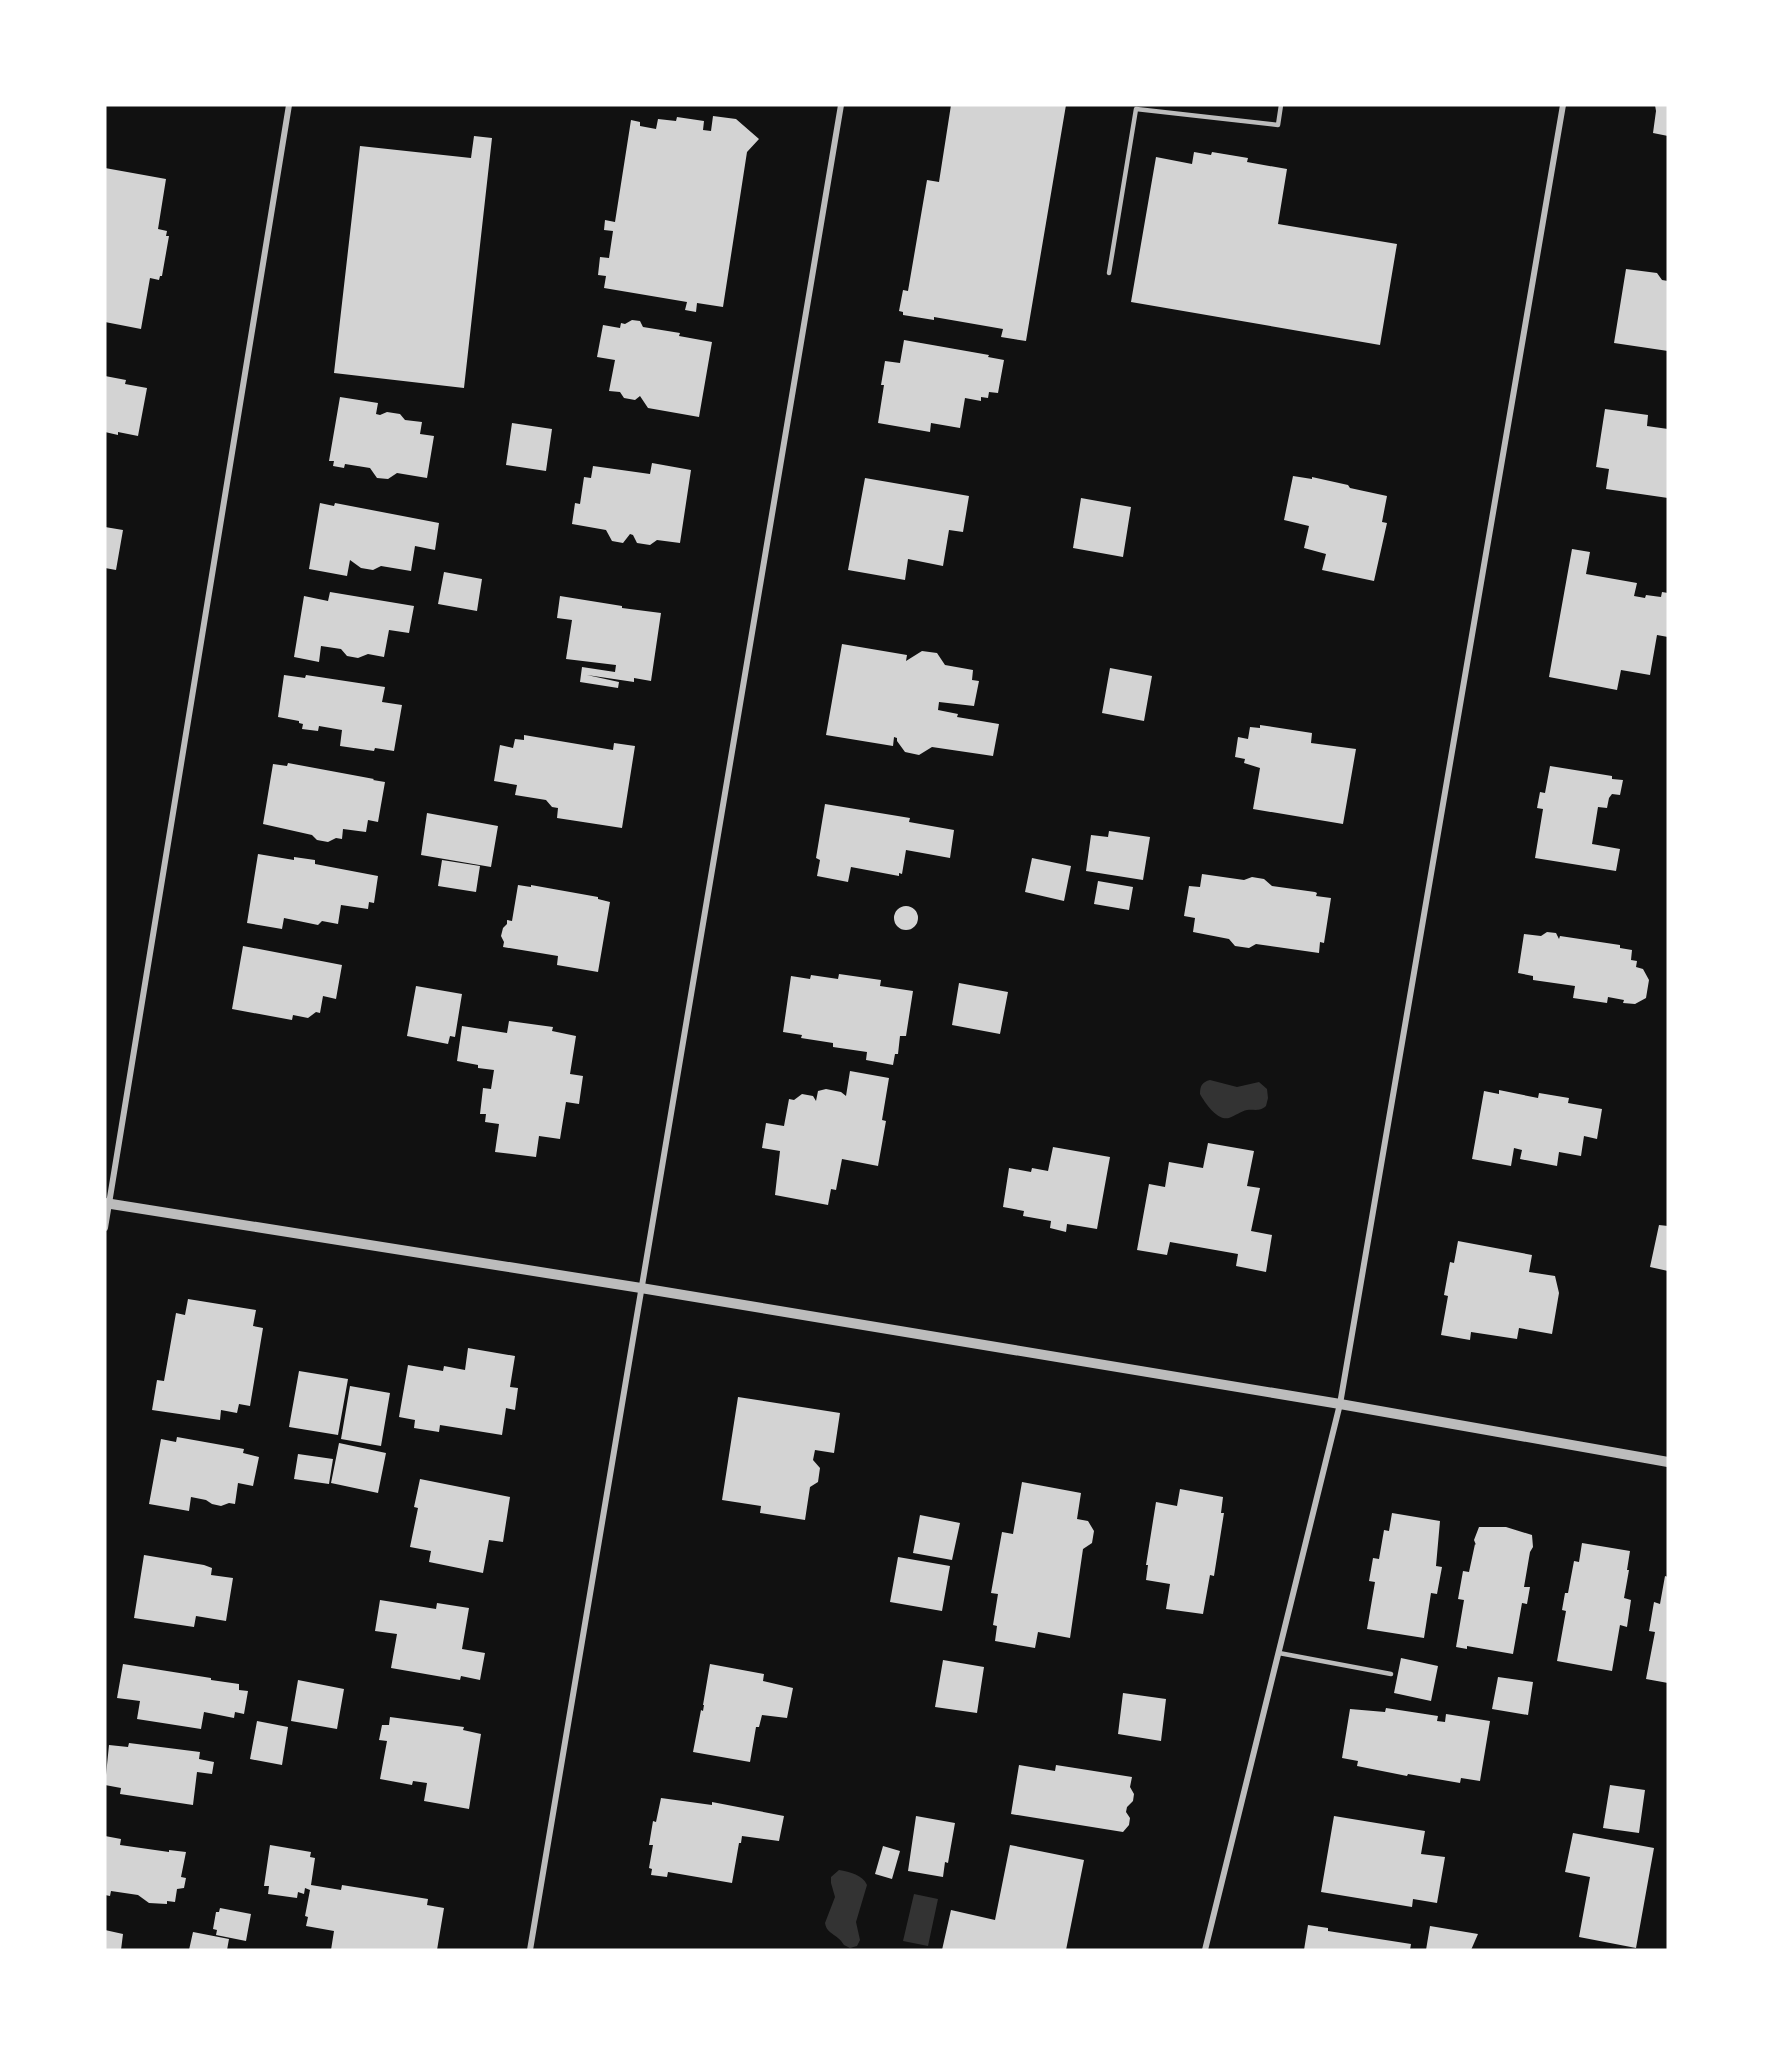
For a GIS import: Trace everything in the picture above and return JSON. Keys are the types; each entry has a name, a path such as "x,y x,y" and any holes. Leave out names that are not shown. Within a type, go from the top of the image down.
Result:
{"street":[{"path":"105,1228 107,1204 289,105"},
{"path":"530,1950 841,105"},
{"path":"1205,1950 1340,1404 1563,105"},
{"path":"107,1204 641,1288 1340,1404 1668,1462"}],"lane":[{"path":"1109,273 1136,110 1278,125 1281,105"},
{"path":"1279,1653 1391,1674"}],"shaded area":[{"path":"1210,1080 1237,1087 1259,1082 1267,1089 1266,1106 1229,1118 1220,1117 1200,1094 1202,1085"},
{"path":"839,1870 859,1876 867,1885 856,1922 860,1940 857,1946 850,1948 830,1932 825,1923 835,1897 831,1877"},
{"path":"914,1894 938,1899 928,1946 903,1941"}],"building":[{"path":"951,105 1066,105 1026,341 1001,337 1003,329 934,317 934,320 903,315 903,312 899,311 903,290 908,291 927,180 939,182"},
{"path":"1655,105 1668,105 1668,136 1653,133"},
{"path":"713,116 736,119 759,139 747,152 723,307 697,303 696,312 685,310 687,302 604,288 606,276 598,275 600,257 609,258 613,231 604,230 605,220 615,222 631,120 640,122 640,126 656,129 658,119 676,121 677,117 704,121 703,130 711,131"},
{"path":"474,136 492,138 464,388 334,373 360,146 471,158"},
{"path":"1194,152 1211,155 1212,152 1248,158 1247,162 1287,169 1278,224 1397,244 1380,345 1131,302 1156,157 1192,164"},
{"path":"105,168 166,179 158,229 167,231 166,236 169,236 162,276 159,280 150,278 141,329 105,322"},
{"path":"1626,269 1657,273 1662,280 1668,281 1668,351 1614,343"},
{"path":"632,320 640,321 643,327 680,333 679,336 712,342 699,417 648,408 640,396 635,400 624,398 620,392 609,391 615,360 597,357 603,325 620,328 621,323 625,324"},
{"path":"904,340 989,355 988,357 1004,360 998,393 989,392 988,398 981,397 981,401 965,398 960,428 931,423 930,432 878,423 885,361 900,363"},
{"path":"105,376 126,380 125,384 147,388 138,436 105,432"},
{"path":"340,397 378,403 376,414 387,412 400,414 405,420 422,422 420,434 434,436 427,478 397,473 388,479 377,478 370,468 345,464 344,468 333,466 334,461 329,461"},
{"path":"1605,409 1648,415 1647,426 1668,429 1668,498 1606,489 1609,469 1596,467"},
{"path":"512,423 552,429 546,471 506,465"},
{"path":"652,463 691,470 680,543 657,540 650,545 637,543 630,534 623,543 612,541 606,530 572,524 575,503 580,504 584,477 591,478 593,466 650,474"},
{"path":"1293,476 1312,479 1312,477 1387,496 1382,522 1387,523 1374,581 1322,570 1326,554 1304,548 1309,526 1284,520"},
{"path":"865,478 969,496 963,532 949,530 943,566 908,559 905,580 848,570"},
{"path":"1081,498 1131,507 1123,557 1073,548"},
{"path":"320,503 334,506 335,503 439,523 435,550 415,546 411,571 381,566 373,570 361,568 350,560 347,576 309,569"},
{"path":"105,527 123,530 116,570 105,568"},
{"path":"1572,549 1590,552 1586,574 1637,583 1634,596 1661,597 1662,592 1668,593 1668,637 1657,635 1650,675 1621,670 1617,690 1549,677"},
{"path":"444,572 482,579 477,611 438,604"},
{"path":"330,592 414,606 409,633 389,630 384,657 368,654 358,658 347,656 341,649 321,646 319,662 294,657 304,596 328,601"},
{"path":"560,596 661,613 651,681 634,678 634,682 587,675 619,682 618,688 580,682 582,667 615,672 616,665 566,659 572,620 557,618"},
{"path":"842,644 907,655 906,661 922,651 937,653 945,665 973,670 972,680 979,681 974,706 939,702 938,710 958,714 957,717 999,724 993,756 932,747 919,755 905,752 897,738 894,737 893,746 826,735"},
{"path":"1110,668 1152,676 1144,721 1102,713"},
{"path":"284,675 305,678 306,675 385,687 382,702 402,705 394,751 375,748 374,751 340,746 342,730 319,726 318,731 302,729 303,724 299,721 278,717"},
{"path":"1260,725 1312,733 1311,743 1356,749 1343,824 1253,809 1260,768 1244,763 1245,759 1235,757 1238,737 1248,739 1250,727 1260,728"},
{"path":"524,735 613,750 614,743 635,746 622,828 557,818 558,808 552,807 546,800 515,795 517,785 494,781 500,745 513,748 515,739 524,740"},
{"path":"288,763 385,782 378,822 368,820 366,832 343,829 342,839 336,838 328,842 317,840 312,835 263,824 273,764 287,766"},
{"path":"1550,766 1612,776 1612,779 1623,780 1620,795 1612,794 1607,808 1598,807 1592,844 1620,849 1616,871 1535,858 1543,809 1537,808 1540,792 1545,793"},
{"path":"825,804 910,818 909,822 954,830 950,858 906,850 902,874 899,873 899,876 851,867 848,882 817,876 820,860 816,858"},
{"path":"427,813 498,826 491,867 421,855"},
{"path":"1109,831 1150,837 1143,880 1086,871 1091,835 1108,837"},
{"path":"258,854 294,860 294,857 315,860 315,864 378,876 374,903 369,902 368,909 341,905 338,924 322,921 318,925 284,918 282,929 247,923"},
{"path":"1032,858 1071,866 1064,901 1025,892"},
{"path":"442,860 480,866 476,892 438,886"},
{"path":"1202,874 1244,880 1252,877 1264,879 1272,886 1315,892 1316,896 1331,898 1324,943 1320,942 1319,953 1256,944 1249,948 1235,946 1229,939 1193,932 1195,918 1184,916 1189,886 1200,887"},
{"path":"1098,881 1133,887 1129,910 1094,904"},
{"path":"518,885 531,887 531,885 598,897 598,899 610,902 598,972 557,965 558,956 503,947 504,942 501,936 507,920 512,921"},
{"path":"906,906 911,907 917,913 917,923 911,929 906,930 901,929 895,923 894,918 895,913 901,907"},
{"path":"1547,932 1556,933 1559,939 1560,936 1620,945 1620,948 1632,950 1631,960 1637,961 1636,967 1643,969 1649,980 1646,998 1635,1004 1623,1003 1624,1000 1608,997 1607,1003 1573,998 1575,986 1533,980 1533,976 1518,973 1524,934 1541,936"},
{"path":"243,946 342,965 336,999 323,996 320,1013 316,1012 308,1018 293,1015 292,1020 232,1009"},
{"path":"839,974 881,980 880,986 913,991 906,1036 900,1036 898,1054 895,1054 893,1065 866,1060 867,1052 833,1047 833,1043 801,1038 802,1035 783,1032 791,976 810,979 811,975 838,979"},
{"path":"959,983 1008,992 1000,1034 952,1025"},
{"path":"416,986 462,994 455,1037 450,1036 448,1044 407,1036"},
{"path":"509,1021 553,1027 552,1031 576,1036 570,1074 583,1076 579,1104 566,1102 560,1139 539,1136 536,1157 495,1152 499,1124 485,1122 486,1114 480,1114 483,1088 491,1089 494,1070 478,1068 478,1065 457,1061 462,1026 507,1033"},
{"path":"850,1071 889,1078 882,1120 886,1121 878,1166 842,1159 836,1190 831,1189 828,1205 775,1195 780,1151 762,1148 766,1123 784,1126 789,1099 794,1100 802,1094 813,1096 816,1101 818,1091 826,1089 841,1092 846,1096"},
{"path":"1499,1090 1538,1098 1539,1093 1569,1098 1568,1103 1602,1109 1597,1139 1584,1136 1581,1156 1559,1152 1557,1166 1520,1159 1522,1150 1514,1148 1511,1166 1472,1159 1484,1091 1499,1094"},
{"path":"1208,1143 1254,1151 1247,1186 1260,1188 1251,1231 1272,1235 1266,1272 1236,1266 1238,1254 1170,1242 1167,1255 1137,1250 1149,1184 1165,1187 1169,1162 1203,1168"},
{"path":"1053,1147 1110,1157 1097,1229 1067,1224 1066,1232 1050,1228 1051,1221 1023,1216 1024,1211 1003,1207 1009,1168 1031,1172 1032,1168 1048,1171"},
{"path":"1659,1225 1668,1226 1668,1271 1650,1267"},
{"path":"1458,1241 1532,1255 1529,1272 1555,1276 1559,1293 1552,1334 1519,1328 1517,1339 1471,1332 1470,1340 1441,1335 1448,1296 1444,1295 1450,1262 1454,1263"},
{"path":"188,1299 256,1310 253,1326 263,1328 250,1406 239,1404 237,1413 221,1410 220,1420 152,1410 157,1380 164,1381 176,1313 185,1315"},
{"path":"468,1348 515,1356 510,1387 518,1388 515,1410 506,1408 502,1435 440,1425 439,1432 414,1428 415,1420 399,1417 408,1365 443,1371 444,1366 465,1370"},
{"path":"299,1371 348,1379 338,1435 289,1427"},
{"path":"350,1386 390,1393 381,1446 341,1439"},
{"path":"738,1397 840,1413 834,1453 815,1450 813,1460 820,1468 818,1482 810,1487 805,1520 760,1513 761,1506 722,1500"},
{"path":"177,1437 244,1449 243,1453 259,1457 253,1486 238,1483 235,1504 229,1503 221,1506 191,1497 189,1511 149,1504 161,1439 176,1442"},
{"path":"339,1443 386,1453 378,1493 331,1483"},
{"path":"298,1454 333,1459 329,1484 294,1479"},
{"path":"420,1479 510,1497 503,1542 489,1540 483,1573 429,1562 431,1551 410,1547 418,1508 414,1507"},
{"path":"1022,1482 1081,1493 1077,1519 1088,1521 1094,1531 1092,1543 1083,1549 1070,1638 1038,1632 1035,1648 995,1641 997,1626 993,1625 998,1594 991,1593 1002,1532 1013,1534"},
{"path":"1180,1489 1223,1497 1221,1513 1224,1513 1214,1576 1210,1575 1203,1614 1166,1609 1170,1584 1146,1580 1148,1565 1146,1565 1156,1502 1177,1506"},
{"path":"1392,1513 1440,1521 1436,1566 1442,1567 1437,1594 1431,1593 1424,1638 1367,1629 1375,1582 1369,1581 1373,1558 1379,1559 1384,1530 1389,1531"},
{"path":"920,1515 960,1523 952,1560 913,1553"},
{"path":"1479,1527 1506,1527 1532,1535 1533,1547 1530,1552 1524,1587 1530,1587 1527,1604 1522,1603 1513,1654 1467,1646 1467,1649 1456,1647 1464,1600 1458,1599 1463,1571 1469,1572 1476,1545 1474,1540"},
{"path":"1582,1543 1630,1551 1624,1598 1631,1600 1627,1627 1620,1625 1612,1671 1557,1661 1566,1611 1562,1610 1565,1593 1568,1593 1574,1561 1579,1562"},
{"path":"144,1555 204,1565 212,1568 211,1575 233,1578 226,1621 196,1616 194,1627 134,1618"},
{"path":"898,1557 950,1566 942,1611 890,1602"},
{"path":"1665,1576 1668,1577 1668,1683 1646,1679 1655,1632 1649,1631 1654,1602 1660,1604"},
{"path":"380,1600 436,1609 437,1603 469,1608 462,1649 485,1653 480,1680 461,1676 460,1680 391,1668 397,1634 375,1631"},
{"path":"1401,1658 1438,1666 1431,1701 1394,1693"},
{"path":"943,1660 984,1667 977,1713 935,1707"},
{"path":"123,1664 239,1684 239,1690 248,1691 244,1714 235,1712 234,1718 204,1712 201,1729 137,1719 140,1701 117,1698"},
{"path":"710,1664 764,1674 763,1681 793,1688 787,1718 762,1715 759,1727 756,1727 750,1762 693,1752 701,1710 703,1711"},
{"path":"1498,1677 1533,1682 1528,1715 1492,1709"},
{"path":"298,1680 344,1689 337,1729 291,1721"},
{"path":"1123,1693 1166,1699 1161,1741 1118,1734"},
{"path":"1386,1708 1438,1716 1437,1721 1445,1722 1446,1714 1490,1721 1480,1781 1461,1778 1460,1783 1408,1774 1407,1776 1357,1766 1358,1761 1342,1758 1350,1709 1385,1712"},
{"path":"390,1717 464,1727 463,1730 481,1734 469,1809 424,1801 427,1783 413,1781 412,1785 380,1779 387,1741 379,1740 382,1725 389,1725"},
{"path":"257,1721 288,1727 282,1765 250,1759"},
{"path":"129,1743 200,1752 199,1759 214,1762 212,1774 197,1772 193,1805 120,1794 121,1788 105,1785 109,1745 128,1747"},
{"path":"1019,1765 1055,1771 1056,1765 1132,1777 1130,1787 1134,1794 1133,1801 1127,1807 1126,1812 1130,1818 1129,1825 1123,1832 1011,1814"},
{"path":"1610,1785 1645,1790 1639,1833 1603,1828"},
{"path":"661,1798 712,1805 712,1802 784,1816 779,1841 742,1836 732,1883 668,1872 667,1877 651,1875 652,1869 649,1868 653,1845 649,1845 653,1821 656,1822"},
{"path":"916,1816 955,1823 948,1863 945,1862 943,1877 908,1871"},
{"path":"1334,1816 1425,1831 1421,1854 1445,1857 1437,1903 1413,1899 1412,1907 1321,1892"},
{"path":"1573,1833 1654,1848 1636,1948 1579,1937 1590,1877 1565,1872"},
{"path":"105,1836 121,1839 120,1845 186,1852 181,1877 186,1878 184,1888 177,1889 175,1902 149,1903 138,1895 111,1891 110,1896 105,1895"},
{"path":"270,1845 311,1852 310,1857 315,1858 311,1885 341,1890 342,1885 428,1899 427,1905 444,1908 437,1950 331,1950 334,1931 306,1926 308,1917 305,1916 310,1890 305,1888 304,1894 298,1892 297,1898 268,1894 269,1886 264,1886"},
{"path":"1010,1845 1084,1860 1066,1950 942,1950 951,1910 995,1920"},
{"path":"883,1846 900,1851 892,1879 875,1874"},
{"path":"220,1908 251,1914 246,1941 216,1935 217,1930 213,1929 216,1912 219,1912"},
{"path":"1308,1925 1328,1928 1328,1931 1411,1944 1410,1950 1304,1950"},
{"path":"1430,1926 1478,1934 1471,1950 1426,1950"},
{"path":"105,1930 123,1934 121,1950 105,1950"},
{"path":"193,1932 229,1939 227,1950 189,1950"}]}
